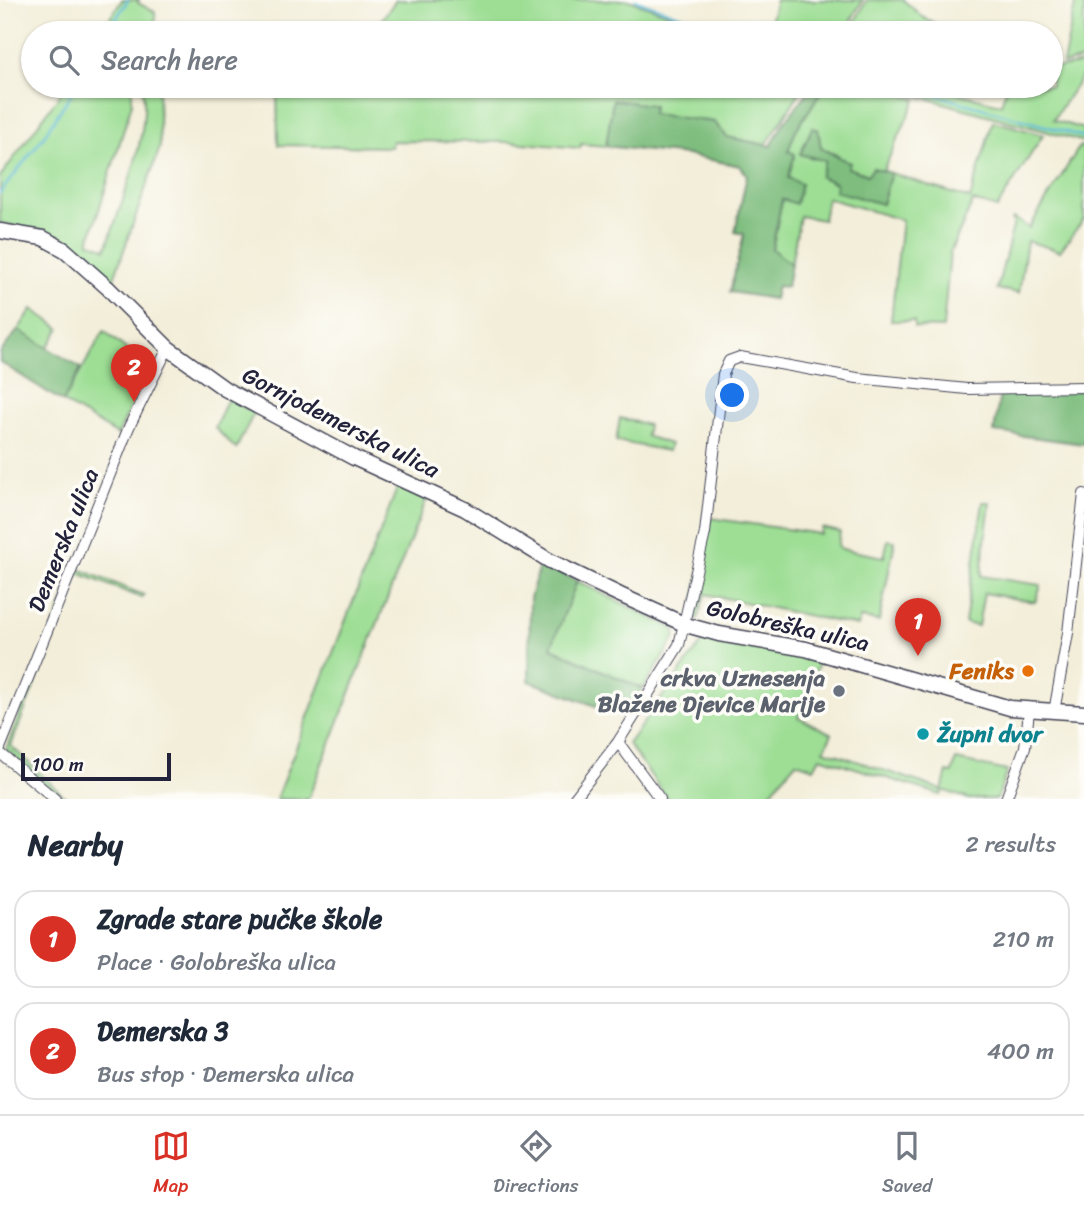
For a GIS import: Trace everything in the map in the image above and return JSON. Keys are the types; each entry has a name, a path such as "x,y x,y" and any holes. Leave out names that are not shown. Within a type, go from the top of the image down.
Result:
{"street":[{"name":"Gornjodemerska ulica","path":"0,231 43,238 65,250 108,288 168,348 200,373 262,411 354,458 465,509 550,561 686,625"},
{"name":"Demerska ulica","path":"0,751 129,427 168,348"},
{"path":"574,799 618,742 679,645 686,625 708,509 723,374 732,359 740,357 857,378 967,389 1084,387"},
{"path":"1054,712 1068,633 1084,494"},
{"name":"Golobreška ulica","path":"686,625 719,634 806,649 1030,711 1084,713"},
{"path":"1006,799 1026,747 1030,711"},
{"path":"618,742 660,799"},
{"path":"0,751 55,799"}],"green space":[{"path":"122,0 139,0 138,3 155,12 155,21 108,21"},
{"path":"396,0 629,0 689,21 381,21"},
{"path":"776,0 863,0 850,21 770,21"},
{"path":"867,0 903,0 930,21 855,21"},
{"path":"1076,0 1084,0 1084,59 1063,64"},
{"path":"1084,63 1084,73 1053,120 1084,129 1084,142 925,98 977,98 1001,104 1003,98 1063,98 1063,67"},
{"path":"57,98 132,98 89,242 106,249 139,145 143,98 158,98 160,147 112,284 41,231 0,223 0,177"},
{"path":"277,98 796,98 766,145 727,137 714,122 652,114 653,105 613,100 606,146 581,144 580,148 511,142 392,141 391,147 278,145"},
{"path":"804,98 817,98 796,130 788,151 795,154 788,178 801,184 796,204 782,199 772,249 791,264 787,287 777,286 774,299 730,292 744,234 735,232 747,175 740,166 687,155 606,146 613,100 653,105 652,114 714,122 727,137 771,146 783,124"},
{"path":"817,98 916,99 883,171 873,168 869,175 848,168 850,163 839,160 839,156 821,148 812,128 800,154 825,161 836,183 882,204 891,173 970,199 993,121 1043,135 997,208 973,201 950,253 943,328 914,327 914,321 891,321 902,220 827,198 823,220 800,216 791,264 772,250 782,199 801,184 788,178 794,154 788,151 796,130"},
{"path":"812,128 818,129 821,148 850,163 848,168 868,175 873,168 891,173 882,204 835,191 836,183 820,177 825,161 800,154"},
{"path":"1080,146 1084,147 1084,219 1060,251 1027,241 1019,293 997,289 1014,223 1012,220 1014,218 1029,228"},
{"path":"32,309 60,328 47,348 18,330"},
{"path":"18,330 81,368 63,402 0,362 0,353"},
{"path":"104,331 136,357 122,387 136,394 118,435 63,402"},
{"path":"1084,390 1084,444 994,432 1000,393"},
{"path":"228,398 254,413 236,449 215,428"},
{"path":"620,418 648,425 646,436 670,444 668,451 616,441"},
{"path":"398,486 427,498 308,799 276,799"},
{"path":"983,502 990,502 981,576 1041,585 1035,602 984,593 978,626 965,623"},
{"path":"710,518 821,534 822,528 840,532 838,546 842,549 884,557 888,540 895,541 879,621 860,618 858,626 705,594 698,619 691,618"},
{"path":"540,563 577,581 551,648 643,689 625,717 529,681 530,598"},
{"path":"79,569 144,595 142,598 78,573 11,746 67,799 61,799 6,749 75,571"},
{"path":"577,581 675,629 675,638 643,689 550,647"},
{"path":"704,639 820,660 798,717 832,734 824,750 942,790 947,772 952,773 956,760 1007,771 997,799 969,799 943,790 941,795 820,757 814,768 796,762 765,799 668,799 628,744"}],"waterway":[{"path":"115,21 128,0"},
{"path":"636,0 696,21"},
{"path":"0,193 42,139 68,98"},
{"path":"946,98 1084,137"}],"place":[{"name":"Demerska 3","path":"134,402"},
{"name":"Zgrade stare pučke škole","path":"918,656"},
{"name":"Feniks","path":"1028,671"},
{"name":"crkva Uznesenja Blažene Djevice Marije","path":"839,691"},
{"name":"Župni dvor","path":"923,734"}]}
